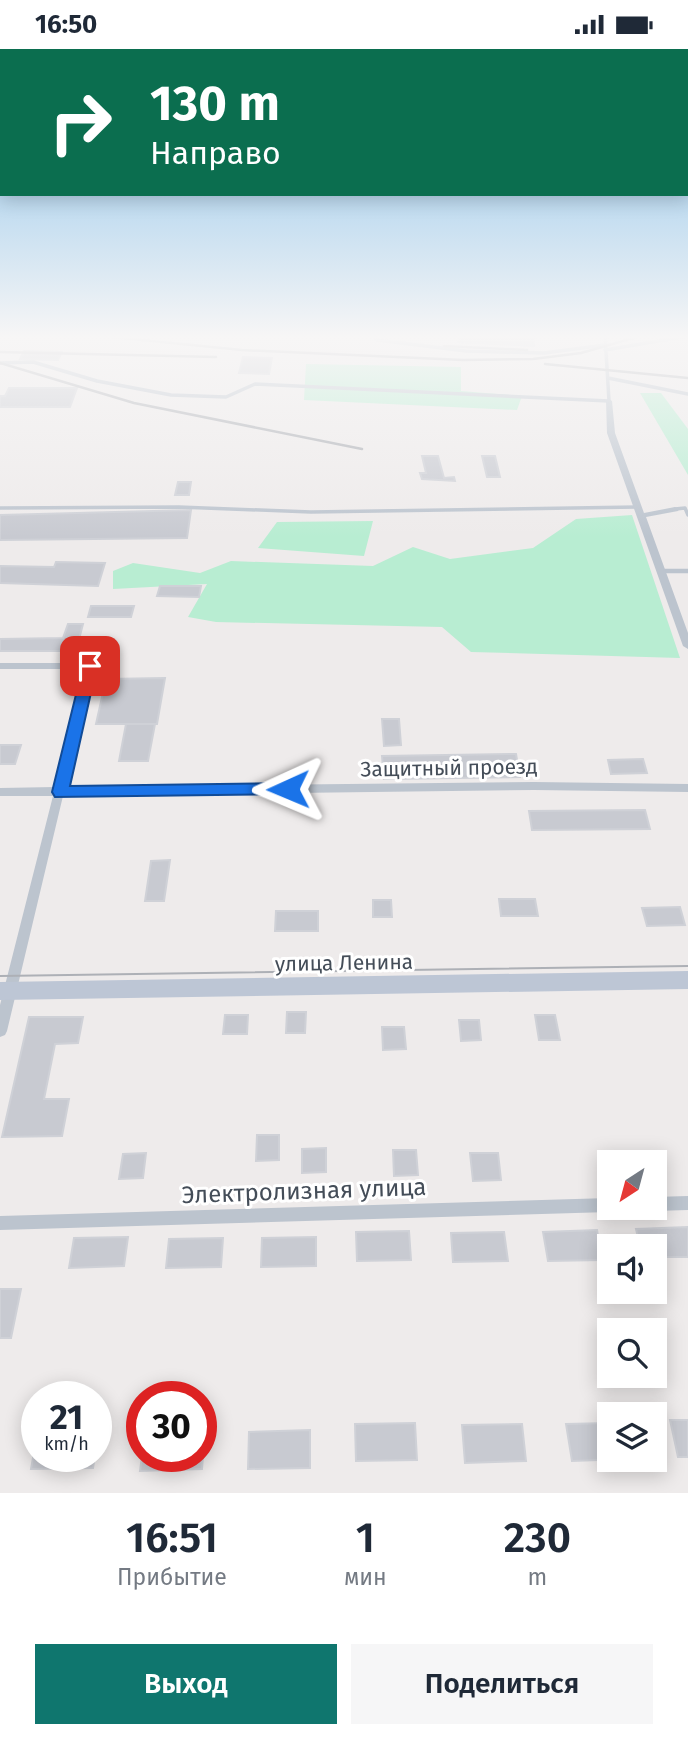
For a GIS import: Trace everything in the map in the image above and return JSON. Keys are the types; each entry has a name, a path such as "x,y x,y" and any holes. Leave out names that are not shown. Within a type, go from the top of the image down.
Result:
{"main road":[{"name":"улица Ленина","path":"5,991 688,980"}],"street":[{"path":"609,402 611,433 688,646"},
{"path":"639,511 675,509"},
{"path":"0,666 90,666 61,792 5,991 0,1031"},
{"name":"Защитный проезд","path":"0,792 534,786 688,788"},
{"path":"667,1204 688,1203"},
{"name":"Электролизная улица","path":"0,1223 597,1205"}],"lane":[{"path":"0,508 179,507 324,512 639,511"},
{"path":"675,509 685,508 688,515"},
{"path":"661,571 688,571"}],"green space":[{"path":"355,402 520,402 517,410"},
{"path":"645,402 668,402 688,429 688,475"},
{"path":"632,515 680,658 471,652 442,627 216,622 188,617 207,584 113,589 113,571 133,563 200,573 231,561 373,566 413,547 450,559 533,548 576,519"},
{"path":"373,521 364,556 258,548 277,522"}],"building":[{"path":"0,402 72,402 70,407 0,407"},
{"path":"422,456 438,456 444,478 454,477 455,481 422,479 420,473 426,473"},
{"path":"482,456 495,456 500,477 487,477"},
{"path":"178,482 191,482 189,495 175,495"},
{"path":"191,510 187,538 0,540 0,515"},
{"path":"56,562 105,563 98,586 0,583 0,566 54,567"},
{"path":"160,586 201,586 199,597 157,596"},
{"path":"91,606 134,606 131,617 88,617"},
{"path":"68,624 83,624 76,651 0,651 0,639 63,638"},
{"path":"165,678 157,724 96,724 106,679"},
{"path":"382,719 399,719 401,745 384,746"},
{"path":"126,724 155,724 148,761 119,761"},
{"path":"0,745 21,745 15,764 0,764"},
{"path":"516,754 520,777 384,779 382,756"},
{"path":"643,759 647,773 611,774 608,760"},
{"path":"645,810 650,829 532,830 529,811"},
{"path":"170,860 164,901 145,901 151,861"},
{"path":"499,899 535,899 538,916 501,916"},
{"path":"373,900 391,900 392,917 373,917"},
{"path":"680,907 685,925 647,926 642,908"},
{"path":"276,911 318,911 318,931 275,931"},
{"path":"287,1012 306,1012 305,1033 286,1033"},
{"path":"225,1015 248,1015 247,1034 223,1034"},
{"path":"535,1015 555,1015 560,1040 539,1040"},
{"path":"29,1017 83,1017 78,1043 55,1044 44,1099 69,1099 62,1136 2,1137"},
{"path":"459,1020 479,1020 481,1040 461,1041"},
{"path":"382,1027 404,1027 406,1049 383,1050"},
{"path":"257,1135 279,1135 279,1160 256,1161"},
{"path":"326,1148 326,1172 302,1173 302,1149"},
{"path":"393,1150 416,1150 418,1175 394,1176"},
{"path":"146,1153 143,1178 119,1179 123,1154"},
{"path":"470,1153 498,1153 501,1180 473,1181"},
{"path":"688,1227 688,1257 667,1257 667,1234 637,1234 636,1229"},
{"path":"597,1230 597,1260 548,1261 543,1232"},
{"path":"409,1231 411,1260 357,1261 356,1232"},
{"path":"504,1232 508,1261 453,1262 451,1233"},
{"path":"128,1237 124,1266 69,1268 74,1238"},
{"path":"316,1237 316,1266 261,1267 262,1238"},
{"path":"223,1238 221,1267 166,1268 169,1239"},
{"path":"0,1289 21,1289 11,1338 0,1338"},
{"path":"670,1420 688,1420 688,1457 678,1457"},
{"path":"415,1423 417,1460 356,1461 355,1424"},
{"path":"597,1423 597,1460 572,1461 566,1424"},
{"path":"522,1424 526,1461 465,1463 462,1425"},
{"path":"310,1430 310,1468 248,1469 249,1432"}],"tram line":[{"path":"0,976 688,966"}],"railway":[{"path":"132,402 362,449"}],"route":[{"path":"90,666 61,792 288,789"}]}
